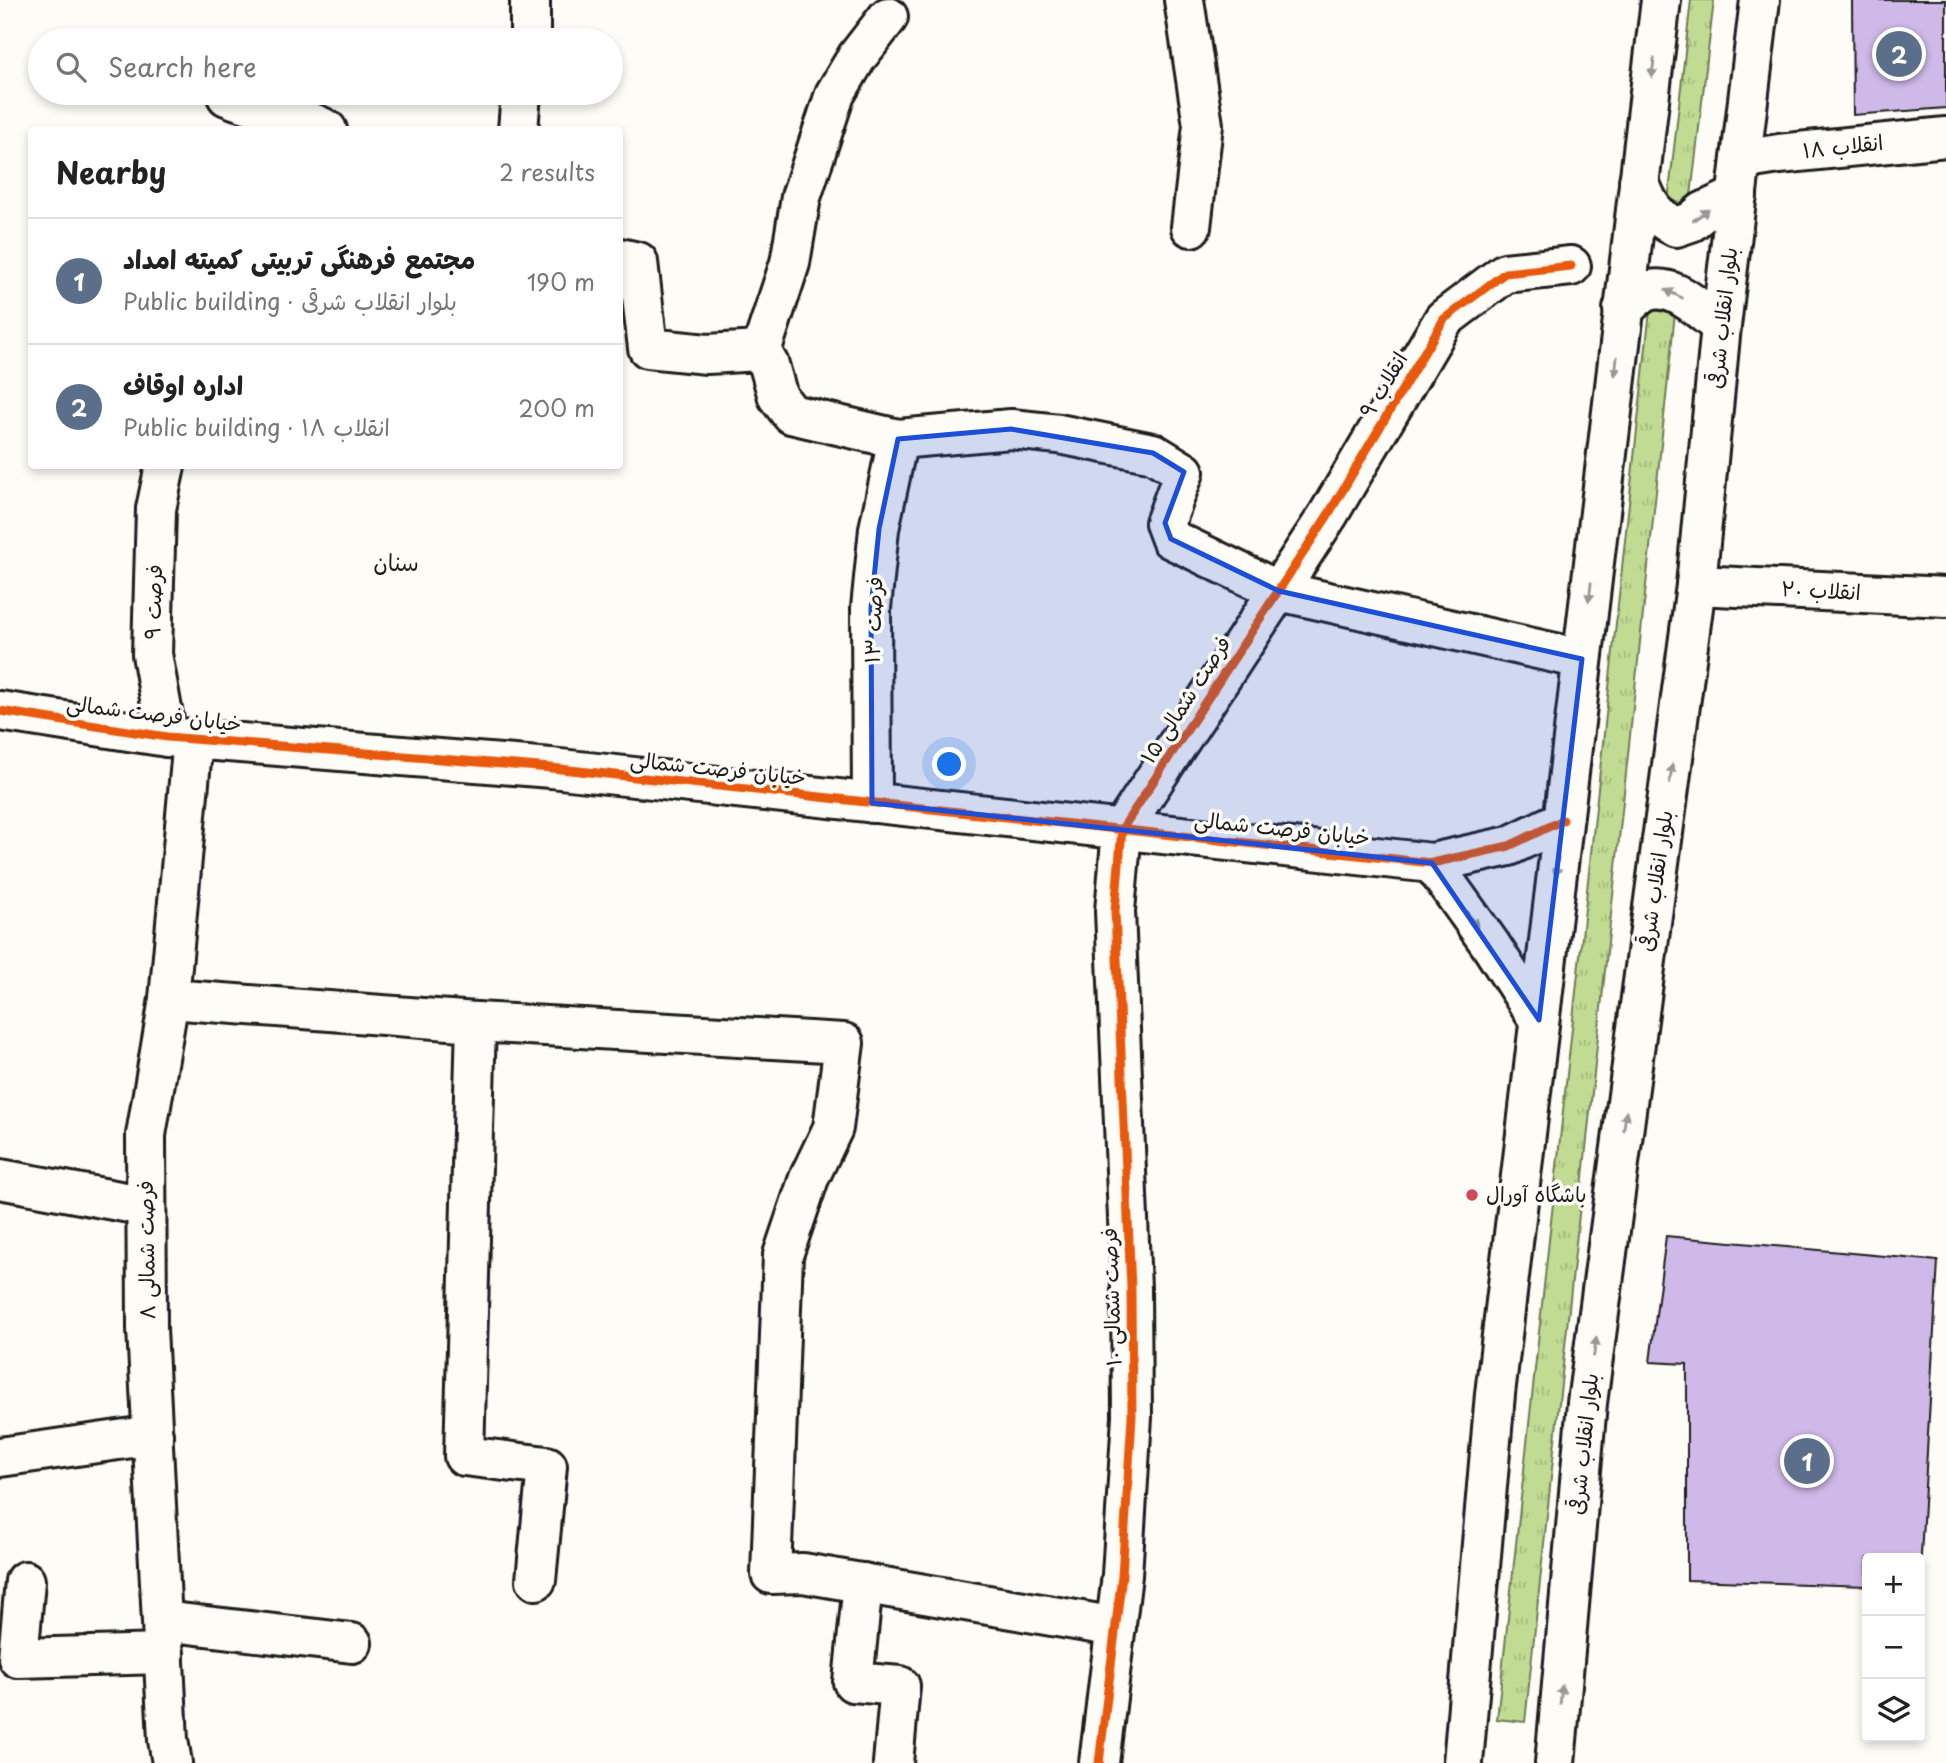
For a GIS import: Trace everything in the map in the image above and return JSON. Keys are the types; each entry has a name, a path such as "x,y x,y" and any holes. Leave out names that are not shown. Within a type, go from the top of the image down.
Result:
{"street":[{"path":"530,0 530,28"},
{"path":"1184,0 1203,124 1191,228"},
{"path":"1463,1763 1495,1394 1661,0"},
{"name":"بلوار انقلاب شرقی","path":"1555,1763 1587,1403 1696,585 1721,327 1760,0"},
{"path":"888,18 857,57 835,94 801,197 790,263 761,351 769,365 778,397 791,414 898,439 1011,429 1059,434 1153,453 1184,472 1165,523 1171,539 1279,591 1582,659"},
{"path":"250,105 320,126"},
{"path":"518,126 521,105"},
{"name":"انقلاب ۱۸","path":"1639,181 1649,206 1662,221 1676,227 1691,222 1739,178 1779,154 1946,137"},
{"path":"623,259 638,262 648,348 708,354 761,351"},
{"name":"انقلاب ۹","path":"1279,591 1328,515 1444,319 1505,274 1571,266"},
{"path":"1623,309 1646,292 1665,288 1678,294 1721,327"},
{"name":"فرصت ۱۳","path":"872,803 872,608 878,529 898,439"},
{"name":"فرصت ۹","path":"164,469 156,509 152,654 180,738"},
{"name":"انقلاب ۲۰","path":"1696,585 1946,597"},
{"name":"فرصت شمالی ۱۵","path":"1122,830 1279,591"},
{"name":"خیابان فرصت شمالی","path":"0,711 180,738 551,768 1433,863 1510,846 1563,820"},
{"name":"فرصت شمالی ۸","path":"172,1763 168,1740 147,1328 146,1135 169,999 180,738"},
{"name":"فرصت شمالی ۱۰","path":"1099,1763 1122,1575 1132,1417 1131,1289 1115,911 1122,830"},
{"path":"1433,863 1539,1020"},
{"path":"169,999 476,1022 844,1043 833,1128 808,1178 783,1255 771,1574 803,1573 1116,1627"},
{"path":"476,1022 464,1456 547,1466 536,1580"},
{"path":"0,1180 146,1206"},
{"path":"0,1457 153,1435"},
{"path":"25,1581 18,1658 163,1638 352,1643"},
{"path":"863,1583 853,1682 900,1686 894,1763"}],"highlighted area":[{"path":"1011,429 1153,453 1184,472 1165,523 1171,539 1279,591 1582,659 1539,1020 1432,863 872,803 871,608 879,529 898,439"}],"green space":[{"path":"1691,0 1714,0 1690,204 1668,201"},
{"path":"1650,310 1675,313 1525,1722 1497,1719"}],"building":[{"path":"1852,0 1946,0 1946,108 1853,115"},
{"path":"1666,1236 1938,1261 1921,1553 1862,1553 1862,1586 1687,1580 1687,1364 1650,1362"}],"cycle path":[{"path":"1099,1763 1122,1575 1132,1417 1131,1289 1115,911 1122,829 1328,515 1444,319 1505,273 1571,266"},
{"path":"0,711 167,737 551,768 1432,863 1509,846 1563,820"}],"place":[{"name":"اداره اوقاف","path":"1899,54"},
{"name":"باشگاه آورال","path":"1472,1195"},
{"name":"مجتمع فرهنگی ‌تربیتی کمیته امداد","path":"1807,1461"}],"district":[{"name":"سنان","path":"396,563"}]}
